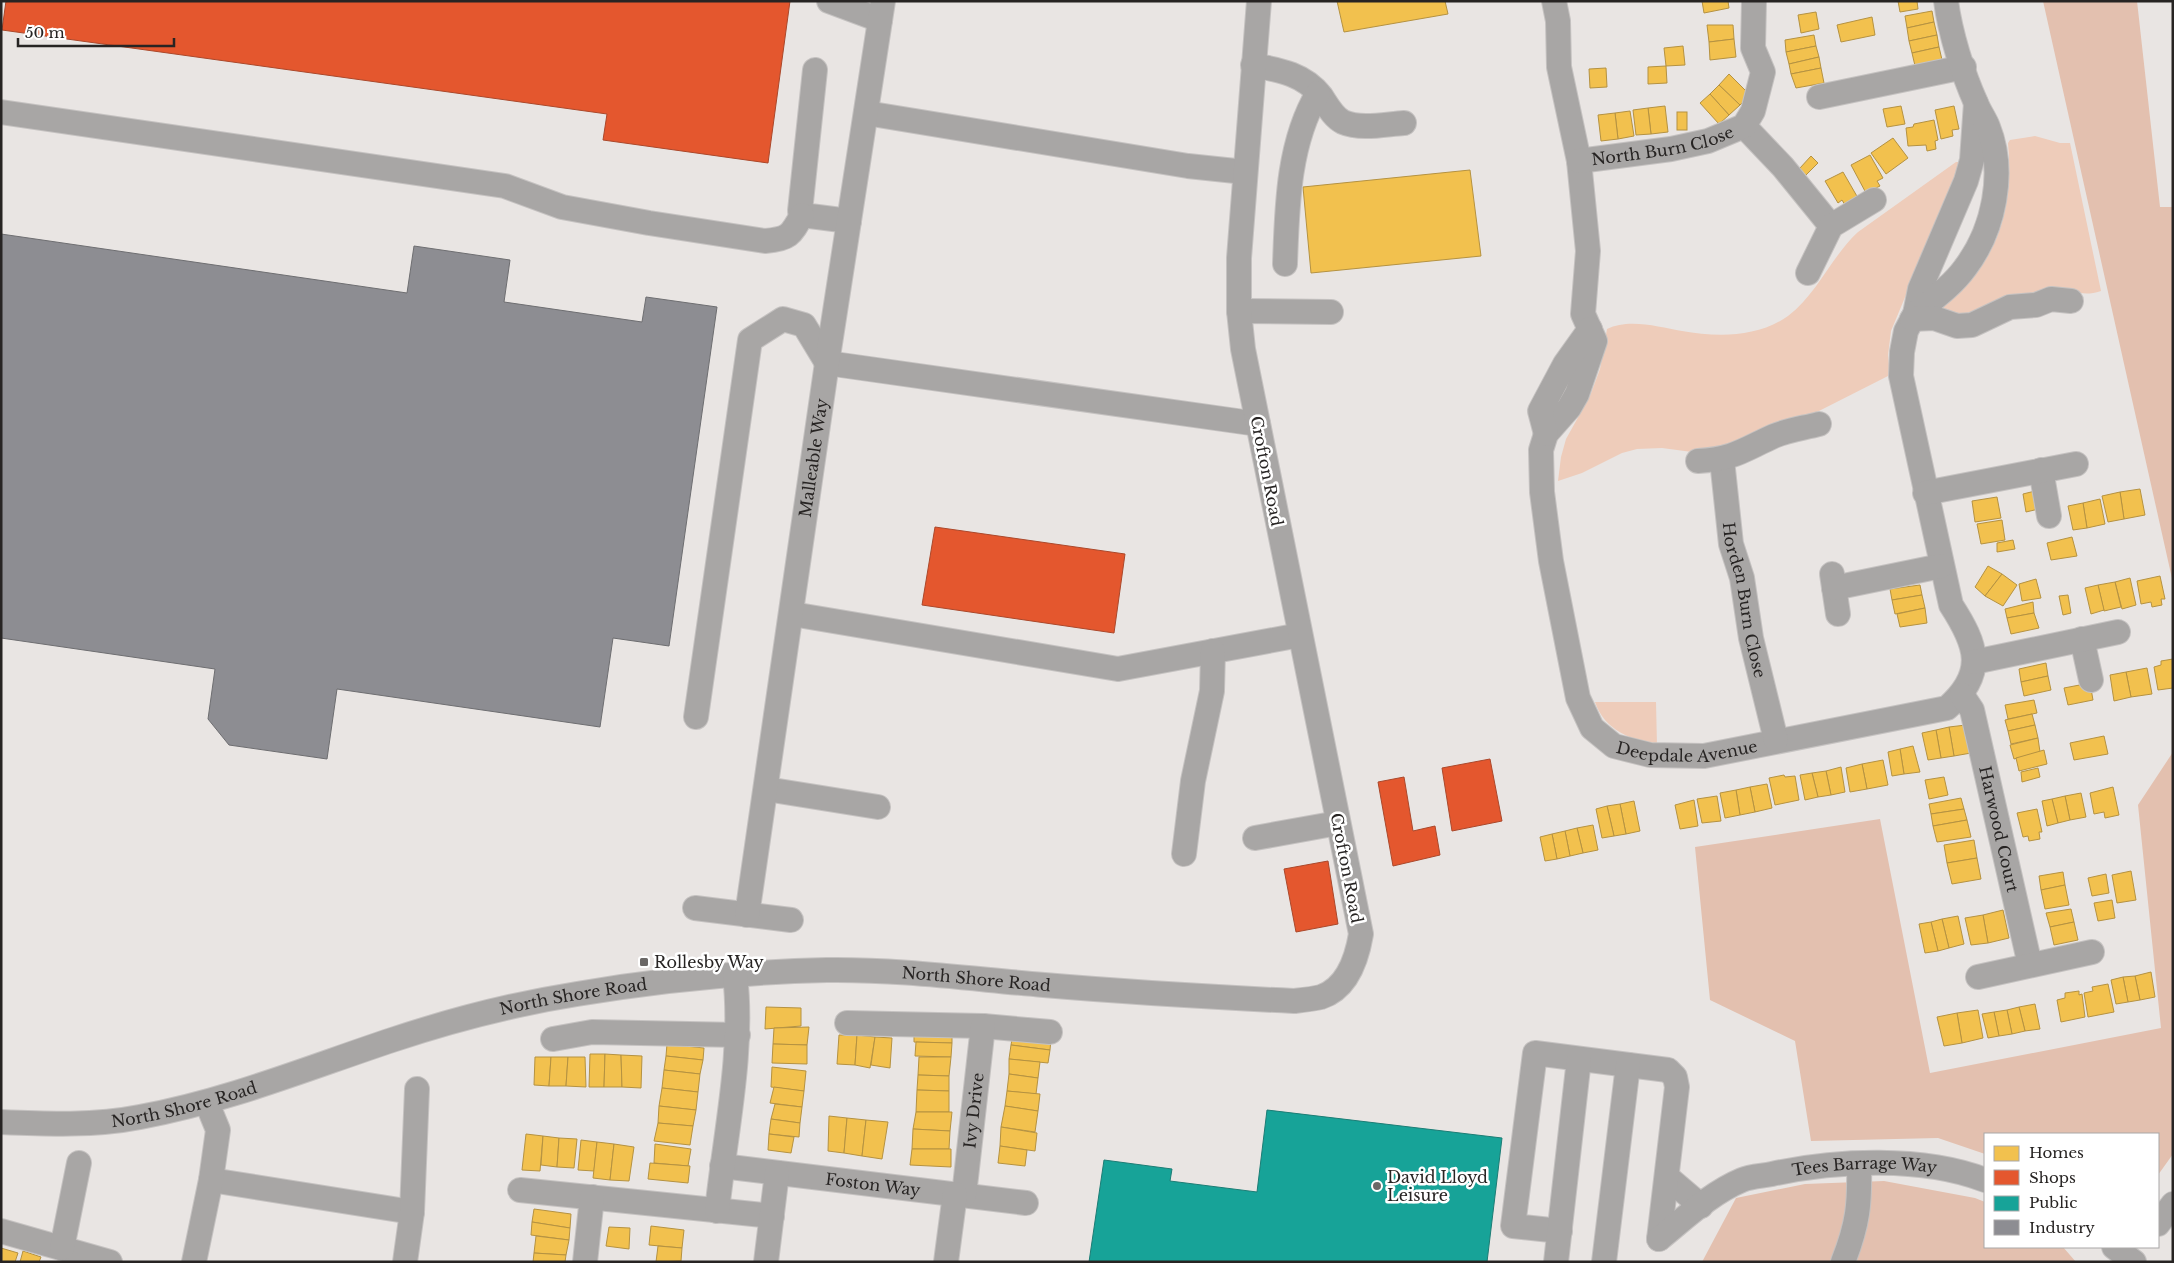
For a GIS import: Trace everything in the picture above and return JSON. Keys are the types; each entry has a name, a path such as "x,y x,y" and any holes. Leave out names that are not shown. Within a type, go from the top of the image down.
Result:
{"street":[{"path":"829,1 882,11"},
{"name":"Crofton Road","path":"1259,1 1239,258 1239,311 1243,349 1361,934"},
{"path":"1554,1 1558,21 1559,67 1579,161"},
{"name":"North Burn Close","path":"1579,161 1671,149 1708,141 1744,126 1754,110 1763,72 1753,48 1752,24 1754,1"},
{"path":"1946,1 1949,24 1976,103 1989,127 1996,159 1994,204 1987,228 1965,268 1914,317 1906,331 1901,376 1941,566 1951,605 1967,629 1974,662 1970,680 1962,695"},
{"name":"Malleable Way","path":"747,915 882,11"},
{"path":"1253,65 1294,75 1306,81 1318,93 1331,111 1344,123 1364,125 1404,123"},
{"path":"1819,97 1964,67"},
{"path":"1,112 505,186 562,207 649,224 765,241 781,240 791,234 802,215 799,204 815,70"},
{"path":"1285,264 1289,198 1298,143 1307,112 1318,93"},
{"path":"1914,317 1920,288 1966,181 1972,160 1976,103"},
{"path":"866,113 1188,166 1245,172"},
{"name":"North Burn Close","path":"1744,126 1783,167 1831,226"},
{"name":"Deepdale Avenue","path":"1579,161 1588,251 1584,314 1590,329 1549,390 1540,411 1546,434 1542,450 1542,492 1551,561 1578,698 1592,728 1614,746 1650,755 1704,756 1776,740 1947,708 1962,695"},
{"path":"1808,273 1831,226 1874,200"},
{"path":"802,215 849,222"},
{"path":"1914,317 1934,318 1957,326 1972,325 2010,308 2036,305 2051,298 2071,301"},
{"path":"1239,311 1331,312"},
{"path":"696,717 750,340 783,319 804,325 828,363 1258,424"},
{"path":"1698,461 1722,460 1751,449 1775,436 1819,424"},
{"name":"Horden Burn Close","path":"1722,460 1731,544 1742,578 1751,638 1776,740"},
{"path":"1925,493 2076,464"},
{"path":"2041,470 2050,516"},
{"path":"1838,614 1833,580 1941,566"},
{"path":"792,614 1118,669 1300,635"},
{"path":"1974,662 2118,632"},
{"path":"2082,639 2091,680"},
{"path":"1184,854 1193,781 1212,691 1206,653"},
{"name":"Harwood Court","path":"1962,695 1972,710 2030,965"},
{"path":"766,790 878,807"},
{"path":"1255,838 1338,823"},
{"path":"696,908 791,920"},
{"name":"North Shore Road","path":"1,1122 59,1124 136,1118 207,1103 392,1040 475,1015 577,994 735,975 829,970 924,974 1047,985 1294,1001 1322,996 1343,982 1356,960 1361,934"},
{"path":"1978,977 2092,952"},
{"path":"717,1211 738,1035 738,1000 735,975"},
{"path":"847,1023 983,1026 1050,1032"},
{"name":"Ivy Drive","path":"946,1262 959,1194 983,1026"},
{"path":"553,1039 592,1032 738,1035"},
{"path":"1560,1231 1513,1226 1535,1053 1668,1070 1675,1077 1677,1087 1667,1177 1702,1206"},
{"path":"1556,1262 1579,1058"},
{"path":"1604,1262 1628,1065"},
{"path":"405,1262 412,1212 417,1089"},
{"path":"194,1262 211,1180 218,1130 207,1103"},
{"path":"62,1248 79,1163"},
{"path":"1843,1262 1852,1240 1860,1204 1859,1164"},
{"name":"Tees Barrage Way","path":"1667,1177 1659,1239 1720,1192 1743,1180 1798,1168 1859,1164 1911,1165 1970,1174 1984,1180"},
{"name":"Foston Way","path":"722,1166 1026,1203"},
{"path":"766,1262 777,1173"},
{"path":"211,1180 412,1212"},
{"path":"520,1190 772,1216"},
{"path":"585,1262 592,1197"},
{"path":"2159,1223 2173,1204"},
{"path":"1,1231 110,1262"}],"shaded area":[{"path":"2043,1 2137,1 2160,207 2173,207 2173,583"},
{"path":"2035,136 2060,143 2070,143 2101,291 2086,294 2060,288 2053,289 1971,317 1942,309 1983,264 1998,236 2003,221 2008,190 2008,143 2010,140"},
{"path":"1956,162 1961,162 1891,331 1888,355 1890,375 1815,413 1750,441 1692,452 1662,448 1637,449 1622,453 1582,473 1558,481 1561,457 1566,439 1590,396 1600,369 1607,329 1625,324 1634,324 1723,335 1750,332 1776,323 1799,307 1840,252 1858,232"},
{"path":"1595,702 1656,702 1657,746 1629,737 1612,727 1599,712"},
{"path":"2173,752 2173,1154 2159,1174 2159,1133 1984,1133 1984,1154 1938,1138 1811,1141 1795,1041 1710,1000 1695,847 1880,819 1930,1073 2161,1028 2138,805"},
{"path":"1884,1181 1975,1198 1984,1202 1984,1248 2064,1248 2076,1262 1702,1262 1736,1198 1805,1184"}],"building: Homes":[{"path":"1337,1 1445,1 1448,14 1344,32"},
{"path":"1702,1 1728,1 1729,8 1704,13"},
{"path":"1898,1 1917,1 1918,9 1900,12"},
{"path":"1932,11 1934,22 1907,28 1905,16"},
{"path":"1816,12 1819,29 1801,33 1798,15"},
{"path":"1872,17 1875,35 1841,42 1837,25"},
{"path":"1934,22 1937,35 1909,41 1907,28"},
{"path":"1707,25 1733,25 1734,39 1709,42"},
{"path":"1814,35 1816,46 1786,52 1785,40"},
{"path":"1937,35 1939,47 1912,53 1909,41"},
{"path":"1734,39 1736,57 1710,60 1709,42"},
{"path":"1683,46 1685,65 1666,66 1664,48"},
{"path":"1816,46 1819,57 1789,64 1786,52"},
{"path":"1939,47 1943,64 1916,70 1912,53"},
{"path":"1819,57 1821,68 1791,74 1789,64"},
{"path":"1666,66 1667,83 1648,84 1648,67"},
{"path":"1606,68 1607,87 1590,88 1589,69"},
{"path":"1821,68 1824,83 1796,88 1791,74"},
{"path":"1729,74 1750,95 1740,105 1719,85"},
{"path":"1719,85 1740,105 1729,115 1710,94"},
{"path":"1710,94 1729,115 1719,124 1700,103"},
{"path":"1665,106 1668,132 1651,134 1648,108"},
{"path":"1901,106 1905,124 1887,127 1883,109"},
{"path":"1954,106 1959,129 1952,130 1953,136 1941,139 1935,110"},
{"path":"1648,108 1651,134 1636,135 1633,110"},
{"path":"1630,111 1634,136 1618,139 1615,113"},
{"path":"1677,112 1687,112 1687,130 1677,130"},
{"path":"1615,113 1618,139 1601,141 1598,115"},
{"path":"1934,120 1938,140 1935,141 1936,149 1927,151 1926,145 1908,146 1906,128 1913,127 1914,124"},
{"path":"1893,138 1908,158 1886,174 1871,153"},
{"path":"1870,155 1883,178 1877,181 1880,186 1866,193 1851,165"},
{"path":"1811,156 1818,163 1805,176 1800,168"},
{"path":"1470,170 1481,256 1311,273 1303,187"},
{"path":"1843,172 1858,198 1845,205 1842,200 1838,203 1825,181"},
{"path":"2140,489 2145,515 2124,519 2120,492"},
{"path":"2039,490 2043,508 2026,512 2023,494"},
{"path":"2120,492 2124,519 2108,522 2102,496"},
{"path":"1997,497 2001,518 1975,522 1972,501"},
{"path":"2100,499 2105,524 2087,528 2083,503"},
{"path":"2083,503 2087,528 2073,530 2068,506"},
{"path":"2002,520 2005,540 1981,544 1977,524"},
{"path":"2072,537 2077,556 2051,560 2047,543"},
{"path":"2013,540 2015,549 1997,552 1997,543"},
{"path":"1988,566 2002,574 1985,596 1975,587"},
{"path":"2002,574 2017,585 2003,606 1985,596"},
{"path":"2160,576 2165,599 2161,599 2162,605 2152,607 2151,602 2141,604 2137,581"},
{"path":"2130,578 2136,605 2122,609 2115,582"},
{"path":"2036,579 2041,598 2022,601 2019,584"},
{"path":"2115,582 2121,607 2104,611 2098,585"},
{"path":"1920,585 1922,595 1892,600 1890,589"},
{"path":"2098,585 2104,610 2091,614 2085,588"},
{"path":"1922,595 1925,608 1895,614 1892,600"},
{"path":"2068,595 2071,613 2063,615 2059,596"},
{"path":"2033,602 2034,613 2007,618 2005,609"},
{"path":"1925,608 1927,623 1900,627 1897,614"},
{"path":"2034,613 2039,628 2011,634 2007,618"},
{"path":"2173,659 2173,688 2158,690 2154,667 2161,665 2161,661"},
{"path":"2046,663 2048,676 2021,682 2019,669"},
{"path":"2147,668 2152,694 2131,697 2126,672"},
{"path":"2126,672 2131,697 2114,701 2110,675"},
{"path":"2048,676 2051,690 2024,696 2021,682"},
{"path":"2090,683 2093,700 2068,705 2064,688"},
{"path":"2034,700 2037,713 2008,719 2005,705"},
{"path":"2032,714 2035,725 2008,731 2005,720"},
{"path":"1966,725 1971,753 1954,756 1949,727"},
{"path":"2035,725 2038,738 2011,744 2008,731"},
{"path":"1949,727 1954,756 1941,758 1936,730"},
{"path":"1936,730 1941,758 1928,760 1922,733"},
{"path":"2104,736 2108,754 2074,760 2070,743"},
{"path":"2038,738 2040,752 2014,759 2010,745"},
{"path":"1913,746 1920,772 1904,774 1900,749"},
{"path":"1900,749 1904,774 1892,776 1888,752"},
{"path":"2044,750 2047,764 2019,771 2016,758"},
{"path":"1883,760 1888,785 1867,789 1862,764"},
{"path":"1862,764 1867,789 1850,792 1846,768"},
{"path":"1841,767 1845,792 1831,795 1826,771"},
{"path":"2038,768 2040,777 2022,782 2021,772"},
{"path":"1826,771 1831,795 1818,797 1812,773"},
{"path":"1812,773 1818,797 1805,800 1800,775"},
{"path":"1784,775 1785,777 1795,776 1799,800 1775,805 1769,778"},
{"path":"1944,777 1948,795 1929,799 1925,780"},
{"path":"1767,784 1772,808 1755,812 1750,787"},
{"path":"1750,787 1755,812 1740,815 1736,790"},
{"path":"2113,787 2119,815 2105,818 2104,812 2094,814 2090,793"},
{"path":"1736,790 1740,815 1725,818 1720,793"},
{"path":"2081,793 2086,817 2070,820 2065,796"},
{"path":"1717,796 1721,821 1702,823 1697,799"},
{"path":"2065,796 2070,820 2058,823 2052,799"},
{"path":"1961,798 1964,809 1931,814 1929,804"},
{"path":"2052,799 2058,823 2047,826 2042,801"},
{"path":"1694,800 1698,826 1680,829 1675,805"},
{"path":"1634,801 1640,831 1626,834 1620,804"},
{"path":"1620,804 1626,834 1614,836 1607,806"},
{"path":"1607,806 1614,836 1602,838 1596,809"},
{"path":"1964,809 1967,820 1933,826 1931,814"},
{"path":"2037,809 2042,832 2039,832 2040,839 2029,841 2028,836 2023,837 2017,813"},
{"path":"1967,820 1971,837 1937,842 1933,826"},
{"path":"1593,825 1598,850 1583,853 1577,828"},
{"path":"1577,828 1583,853 1570,856 1565,831"},
{"path":"1565,831 1570,856 1557,859 1552,834"},
{"path":"1552,834 1557,859 1545,861 1540,837"},
{"path":"1974,840 1977,858 1947,863 1944,845"},
{"path":"1977,858 1981,879 1952,884 1947,863"},
{"path":"2131,871 2136,900 2117,903 2112,875"},
{"path":"2063,872 2065,885 2041,890 2039,876"},
{"path":"2106,874 2109,893 2092,896 2088,878"},
{"path":"2065,885 2069,905 2045,909 2041,890"},
{"path":"2112,900 2115,918 2098,921 2094,903"},
{"path":"2071,909 2074,922 2050,927 2046,913"},
{"path":"2003,910 2009,938 1988,943 1983,915"},
{"path":"1983,915 1988,943 1971,945 1965,918"},
{"path":"1958,916 1964,944 1949,948 1942,919"},
{"path":"1942,919 1949,948 1938,951 1931,922"},
{"path":"1931,922 1938,951 1925,953 1919,924"},
{"path":"2074,922 2078,940 2054,945 2050,927"},
{"path":"2151,972 2155,997 2140,1000 2135,976"},
{"path":"2135,976 2140,1000 2128,1002 2123,977"},
{"path":"2123,977 2128,1002 2116,1004 2111,980"},
{"path":"2108,984 2114,1012 2088,1017 2084,993 2093,991 2092,987"},
{"path":"2079,991 2079,995 2082,994 2085,1017 2061,1022 2057,1000 2065,998 2065,993"},
{"path":"2035,1004 2040,1029 2025,1031 2019,1007"},
{"path":"766,1007 801,1008 801,1026 765,1029"},
{"path":"2019,1007 2025,1031 2012,1034 2007,1010"},
{"path":"1978,1010 1983,1038 1962,1043 1957,1013"},
{"path":"2007,1010 2012,1034 1999,1036 1994,1012"},
{"path":"1994,1012 1999,1036 1988,1038 1982,1014"},
{"path":"1957,1013 1962,1043 1944,1046 1937,1017"},
{"path":"809,1027 807,1045 773,1044 774,1028"},
{"path":"914,1032 952,1033 952,1043 914,1042"},
{"path":"1013,1034 1051,1039 1050,1050 1011,1045"},
{"path":"839,1035 857,1035 855,1065 837,1064"},
{"path":"857,1035 875,1037 870,1068 855,1065"},
{"path":"875,1037 892,1038 890,1068 871,1065"},
{"path":"916,1042 952,1043 951,1057 915,1056"},
{"path":"667,1044 704,1048 703,1060 666,1056"},
{"path":"773,1044 807,1045 807,1064 772,1063"},
{"path":"1011,1045 1050,1050 1048,1063 1009,1059"},
{"path":"590,1054 605,1054 604,1087 589,1087"},
{"path":"605,1054 621,1055 622,1087 604,1087"},
{"path":"621,1055 642,1056 641,1088 622,1087"},
{"path":"666,1056 703,1060 700,1074 664,1070"},
{"path":"535,1057 551,1057 549,1086 534,1085"},
{"path":"551,1057 568,1057 566,1086 549,1086"},
{"path":"568,1057 585,1057 586,1087 566,1086"},
{"path":"919,1057 951,1057 949,1076 918,1075"},
{"path":"1009,1059 1040,1062 1038,1078 1009,1074"},
{"path":"772,1067 806,1071 804,1091 771,1087"},
{"path":"664,1070 700,1074 698,1092 662,1088"},
{"path":"1009,1074 1038,1078 1036,1094 1007,1091"},
{"path":"918,1075 949,1076 949,1091 917,1090"},
{"path":"774,1087 804,1091 802,1107 770,1103"},
{"path":"662,1088 698,1092 696,1110 659,1106"},
{"path":"917,1090 949,1091 949,1112 916,1112"},
{"path":"1007,1091 1040,1094 1038,1111 1005,1106"},
{"path":"775,1104 802,1107 800,1123 771,1119"},
{"path":"659,1106 696,1110 693,1126 658,1123"},
{"path":"1005,1106 1038,1111 1035,1132 1001,1127"},
{"path":"916,1112 952,1112 950,1131 913,1129"},
{"path":"829,1116 847,1118 844,1153 828,1151"},
{"path":"847,1118 866,1120 862,1156 844,1153"},
{"path":"771,1119 800,1123 799,1137 769,1134"},
{"path":"866,1120 888,1122 882,1159 862,1156"},
{"path":"658,1123 693,1126 690,1145 654,1141"},
{"path":"1001,1127 1037,1133 1035,1151 1000,1146"},
{"path":"913,1129 950,1131 949,1149 912,1149"},
{"path":"526,1134 543,1136 540,1171 522,1170"},
{"path":"769,1134 794,1137 791,1153 768,1150"},
{"path":"543,1136 559,1138 557,1167 541,1165"},
{"path":"559,1138 577,1139 574,1168 557,1167"},
{"path":"581,1140 597,1142 594,1171 578,1170"},
{"path":"597,1142 614,1144 610,1180 593,1178"},
{"path":"614,1144 634,1147 629,1181 610,1180"},
{"path":"655,1144 691,1149 688,1166 654,1163"},
{"path":"1000,1146 1027,1150 1025,1166 998,1163"},
{"path":"912,1149 951,1149 951,1167 910,1165"},
{"path":"650,1163 690,1166 688,1183 648,1179"},
{"path":"534,1209 571,1214 570,1228 532,1222"},
{"path":"532,1222 570,1228 569,1240 531,1235"},
{"path":"651,1226 684,1230 682,1248 649,1245"},
{"path":"609,1227 630,1228 629,1249 606,1246"},
{"path":"536,1236 569,1240 566,1255 534,1253"},
{"path":"658,1246 682,1248 681,1261 656,1262"},
{"path":"1,1248 18,1253 15,1262 1,1262"},
{"path":"23,1251 41,1257 39,1262 20,1262"},
{"path":"534,1253 566,1255 565,1262 533,1262"}],"building: Shops":[{"path":"6,1 790,1 768,163 603,140 607,114 2,30"},
{"path":"935,527 1125,554 1114,633 922,605"},
{"path":"1490,759 1502,821 1452,831 1442,768"},
{"path":"1404,777 1413,831 1435,826 1440,855 1393,866 1378,782"},
{"path":"1328,861 1338,924 1296,932 1284,869"}],"building: Public":[{"name":"David Lloyd Leisure","path":"1267,1110 1502,1138 1487,1262 1089,1262 1104,1160 1172,1169 1170,1181 1257,1192"}],"building: Industry":[{"path":"1,234 407,293 414,246 510,260 504,302 642,322 646,297 717,307 669,646 613,638 600,727 337,689 327,759 229,745 208,719 215,669 1,638"}],"place":[{"name":"Rollesby Way","path":"644,962"},
{"name":"David Lloyd Leisure","path":"1377,1186"}]}
